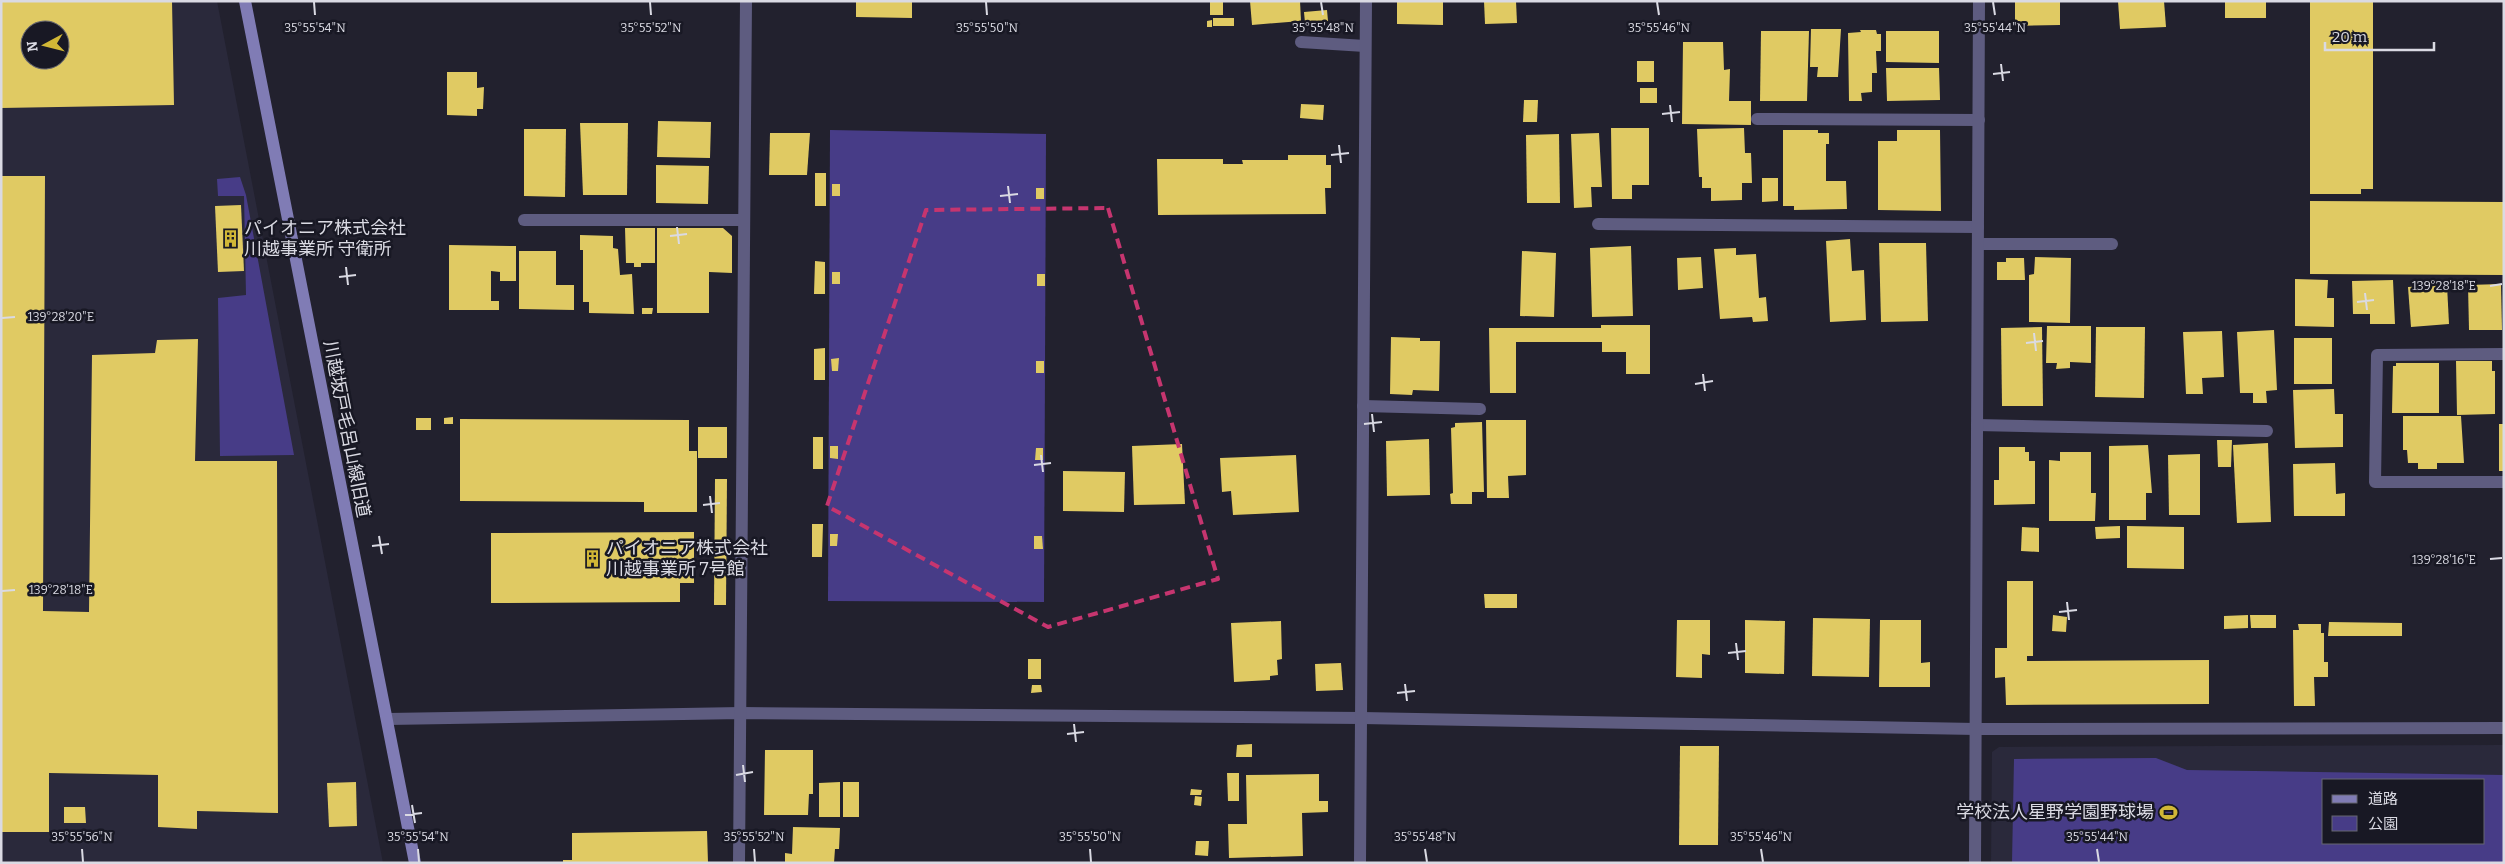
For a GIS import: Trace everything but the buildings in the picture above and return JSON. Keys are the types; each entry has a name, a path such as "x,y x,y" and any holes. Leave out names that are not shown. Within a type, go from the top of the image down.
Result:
{"street":[{"name":"川越坂戸毛呂山線旧道","path":"245,1 416,863"},
{"path":"740,863 746,1"},
{"path":"1360,863 1366,1"},
{"path":"1975,863 1979,1"},
{"path":"1302,42 1366,46"},
{"path":"1757,119 1978,120"},
{"path":"524,220 744,220"},
{"path":"1598,224 1978,227"},
{"path":"1978,244 2112,244"},
{"path":"2504,354 2377,355 2375,482 2504,482"},
{"path":"1363,406 1480,409"},
{"path":"1977,424 2268,431"},
{"path":"388,718 741,713 1362,718 1976,728 2504,728"}],"highlighted area":[{"path":"1108,208 1218,579 1048,627 827,506 926,210"}],"shaded area":[{"path":"1,1 217,1 383,863 1,863"},
{"name":"学校法人星野学園野球場","path":"2504,745 2504,863 1991,863 1992,752 1999,747"}],"green space":[{"path":"830,130 1046,134 1044,602 828,601"},
{"path":"240,177 246,195 294,455 220,456 218,298 246,295 244,196 218,196 217,179"},
{"name":"学校法人星野学園野球場","path":"2156,758 2187,770 2504,775 2504,863 2012,863 2014,759"}],"place":[{"name":"パイオニア株式会社 川越事業所 守衛所","path":"230,238"},
{"name":"パイオニア株式会社 川越事業所 7号館","path":"592,558"},
{"name":"学校法人星野学園野球場","path":"2168,812"}]}
